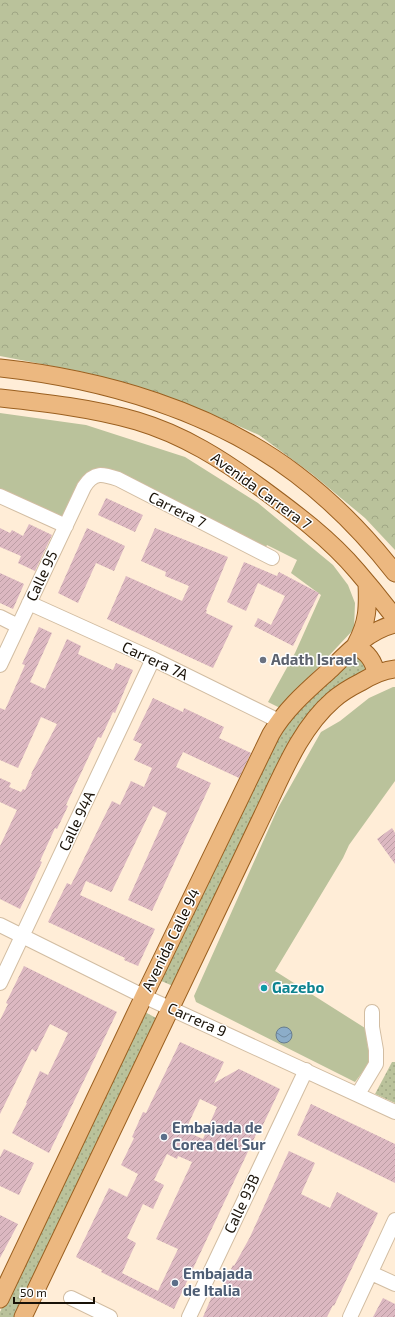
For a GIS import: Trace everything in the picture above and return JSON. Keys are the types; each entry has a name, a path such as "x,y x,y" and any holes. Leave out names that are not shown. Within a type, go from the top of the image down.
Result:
{"main road":[{"name":"Avenida Carrera 7","path":"0,368 73,379 120,390 182,412 230,433 296,474 320,494 354,526 395,572"},
{"name":"Avenida Carrera 7","path":"0,398 70,406 136,421 166,432 199,447 231,466 299,517 357,570 395,618"},
{"path":"367,583 367,614 365,625 355,646 368,654 372,660 376,674"},
{"name":"Avenida Calle 94","path":"0,1299 252,771 279,721 305,692 355,646 374,632 395,624"},
{"name":"Avenida Calle 94","path":"23,1317 268,804 300,741 318,716 333,700 376,674 395,669"}],"street":[{"name":"Carrera 7","path":"84,486 93,476 100,475 118,480 272,558"},
{"name":"Calle 95","path":"0,664 84,486"},
{"path":"0,496 66,526"},
{"name":"Carrera 7A","path":"29,603 153,659 279,721"},
{"path":"0,617 18,626"},
{"name":"Calle 94A","path":"0,983 153,659"},
{"name":"Carrera 9","path":"0,925 144,996 395,1112"},
{"path":"358,1094 376,1064 372,1012"},
{"name":"Calle 93B","path":"189,1317 306,1070"},
{"path":"350,1317 395,1220"},
{"path":"371,1273 395,1284"},
{"path":"70,1298 110,1317"}],"green space":[{"path":"0,0 395,0 395,550 365,518 312,474 259,435 218,417 144,390 83,372 0,356"},
{"path":"0,413 86,425 185,457 258,503 333,565 348,585 355,603 354,629 280,708 268,702 295,653 321,595 291,573 297,560 267,545 262,554 100,475 66,526 0,496"},
{"path":"356,656 361,659 368,669 338,687 173,986 159,980 262,764 288,720"},
{"path":"395,687 395,781 349,845 343,858 275,971 365,1028 370,1062 355,1082 196,1002 194,996 278,808 321,732 340,721 369,698"},
{"path":"143,1011 158,1019 16,1317 0,1317 0,1312"},
{"path":"392,1062 395,1062 395,1103 375,1094"}],"water":[{"path":"284,1027 291,1032 292,1035 287,1042 284,1043 277,1038 276,1035 281,1028"}],"building":[{"path":"106,498 143,515 135,532 98,515"},
{"path":"29,524 52,535 35,571 18,563 21,556 0,547 0,528 10,533 12,530 23,536"},
{"path":"87,528 125,546 114,571 96,563 78,603 58,593"},
{"path":"155,528 228,557 206,610 206,613 233,626 213,668 107,619 126,576 182,601 189,586 165,576 166,572 141,561"},
{"path":"244,562 277,576 279,572 319,593 293,646 254,626 258,618 271,625 285,596 258,583 246,611 227,602"},
{"path":"0,573 24,584 13,609 0,603"},
{"path":"39,627 52,633 30,682 45,689 67,639 81,646 78,654 113,670 116,663 133,670 115,713 113,712 101,738 98,737 66,805 68,806 57,829 55,828 40,861 42,862 20,909 0,899 0,846 17,810 0,802 0,778 11,783 9,787 21,792 23,789 25,790 31,774 57,724 41,717 18,768 0,760 0,708 5,710 25,665 22,664"},
{"path":"153,698 183,712 184,708 224,727 219,738 251,753 239,778 183,752 176,767 211,783 152,911 128,900 167,813 153,806 112,891 111,892 86,881 80,895 155,929 138,966 124,960 125,958 48,922 67,883 71,885 112,801 120,805 131,781 144,787 152,768 134,760 142,744 133,740"},
{"path":"392,828 395,833 395,864 377,839"},
{"path":"24,966 117,1012 49,1153 12,1133 27,1103 40,1071 48,1075 68,1033 50,1024 36,1052 32,1049 0,1114 0,1020 8,1004 6,1003"},
{"name":"Gazebo","path":"262,981 266,981 270,987 266,993 262,993 258,989 258,985"},
{"path":"180,1042 224,1062 214,1083 239,1069 280,1089 261,1129 259,1128 174,1309 101,1272 102,1270 76,1257 109,1188 127,1197 138,1174 121,1165 134,1138 132,1137 143,1112 146,1113","holes":["200,1099 217,1107 203,1139 185,1131","167,1154 177,1159 178,1156 192,1162 156,1239 178,1249 158,1291 122,1273 136,1243 127,1238 143,1204 153,1209 164,1185 154,1180"]},
{"path":"311,1104 395,1144 395,1183 297,1135"},
{"path":"4,1149 34,1163 19,1195 0,1186 0,1157"},
{"path":"289,1151 315,1163 301,1194 330,1208 337,1192 378,1213 334,1306 333,1305 327,1317 203,1317 212,1296 217,1298 233,1265 234,1266 250,1237"},
{"path":"0,1215 18,1224 0,1258"},
{"path":"383,1298 395,1304 395,1317 373,1317"}],"place":[{"name":"Adath Israel","path":"263,660"},
{"name":"Gazebo","path":"264,988"},
{"name":"Embajada de Corea del Sur","path":"164,1137"},
{"name":"Embajada de Italia","path":"175,1283"}]}
